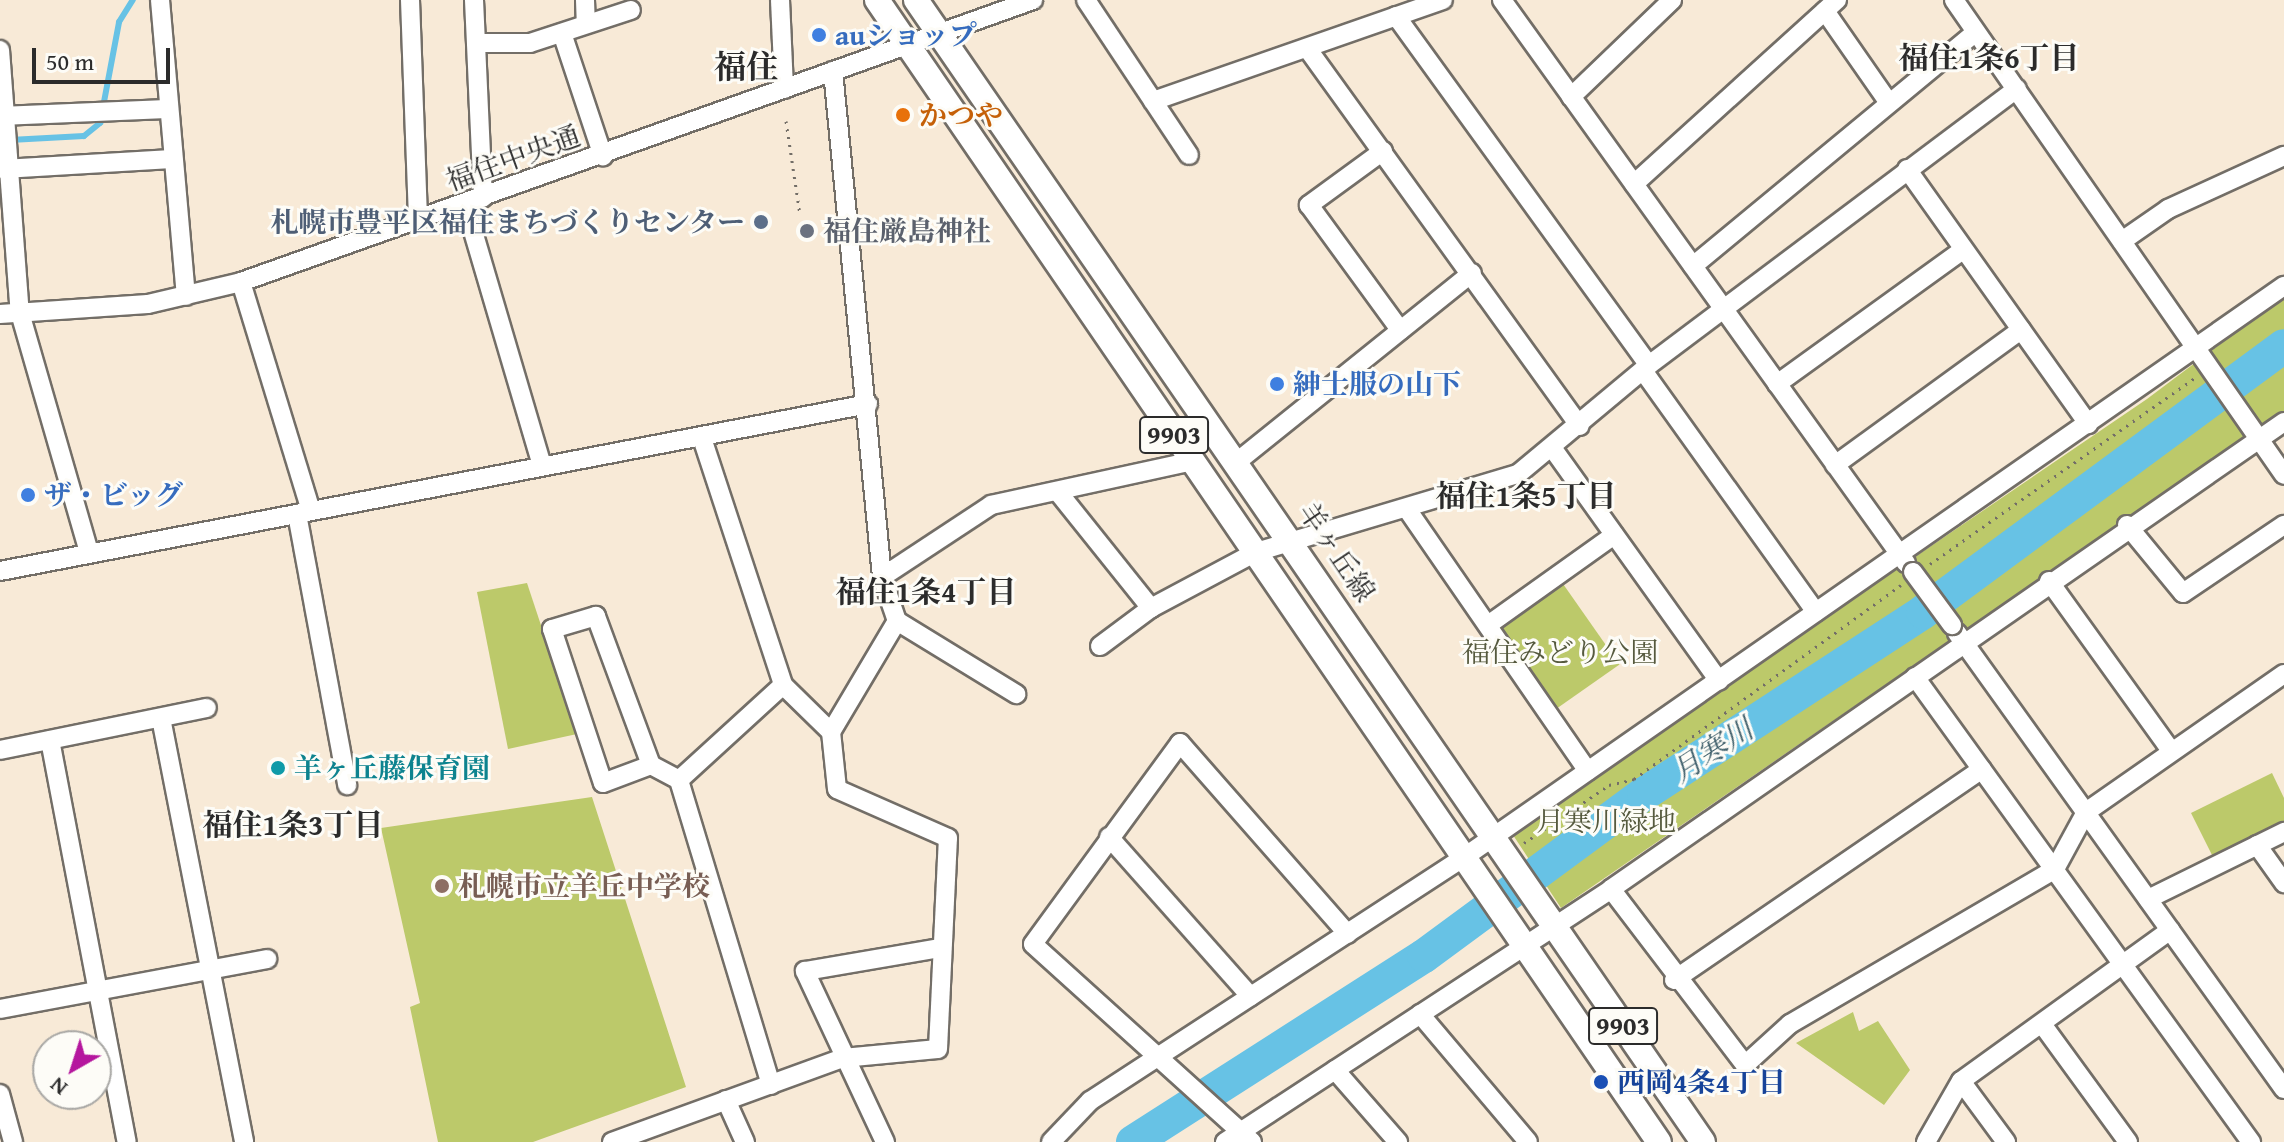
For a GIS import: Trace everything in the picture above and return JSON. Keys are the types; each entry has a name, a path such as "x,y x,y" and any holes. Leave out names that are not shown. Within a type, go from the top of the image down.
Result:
{"main road":[{"name":"9903","path":"877,0 1659,1142"},
{"name":"羊ヶ丘線","path":"916,0 1499,836 1547,918 1703,1142"}],"street":[{"path":"160,0 167,109 186,296"},
{"path":"410,0 418,222"},
{"path":"474,0 474,201 542,466"},
{"path":"585,0 586,23"},
{"path":"780,0 784,89"},
{"name":"福住中央通","path":"0,314 186,296 241,282 418,222 1033,0"},
{"path":"1086,0 1189,155"},
{"path":"1153,101 1443,0"},
{"path":"1502,0 2284,1089"},
{"path":"1571,97 1672,0"},
{"path":"1954,0 2284,475"},
{"path":"1634,184 1831,6 1889,103"},
{"path":"476,43 530,43 631,10"},
{"path":"1396,16 1816,612"},
{"path":"1693,266 1976,32"},
{"path":"562,33 603,156"},
{"path":"1307,48 1580,426"},
{"path":"0,50 20,313 89,552"},
{"path":"833,71 868,404 882,577 897,621 1016,694"},
{"path":"1100,646 1151,608 1256,552 1518,474 1553,449 1647,369 1907,169 2017,89"},
{"path":"6,120 167,109"},
{"path":"1383,151 1309,205 1400,330"},
{"path":"2122,241 2168,209 2284,156"},
{"path":"7,164 172,159"},
{"path":"1907,169 2088,424"},
{"path":"1777,384 1963,250"},
{"path":"1238,461 1472,273"},
{"path":"241,282 304,512 347,785"},
{"path":"1051,1142 1090,1101 1348,934 1467,864 1499,836 1588,771 2284,286"},
{"path":"1835,465 2021,330"},
{"path":"0,571 868,404"},
{"path":"1225,1142 1420,1014 1547,918 1611,889 2127,525 2284,422"},
{"path":"702,438 783,685 831,732"},
{"path":"1553,449 1719,681"},
{"path":"882,577 991,505 1192,461"},
{"path":"1058,492 1151,608"},
{"path":"1407,509 1588,771"},
{"path":"2127,525 2183,593 2284,525"},
{"path":"1488,625 1614,535"},
{"path":"2049,581 2171,751"},
{"path":"651,765 603,783 552,629 596,616 651,765 679,780 771,1085"},
{"path":"612,1142 636,1138 726,1100 843,1058 938,1049 939,948 948,838 837,789 831,732 897,621"},
{"path":"1611,889 1674,980 1745,1065 1790,1024 2055,869 2086,812 2284,674"},
{"path":"1915,677 2251,1142"},
{"path":"679,780 783,685"},
{"path":"0,750 207,708"},
{"path":"161,718 244,1142"},
{"path":"50,740 101,990 127,1142"},
{"path":"1241,1132 1155,1058 1033,944 1180,743 1348,934"},
{"path":"1674,980 1982,769"},
{"path":"2148,899 2284,832"},
{"path":"1109,837 1250,996"},
{"path":"2257,845 2284,883"},
{"path":"1926,1142 1961,1081 2170,930"},
{"path":"885,1142 843,1058 805,971 939,948"},
{"path":"0,1009 267,959"},
{"path":"1420,1014 1528,1142"},
{"path":"2042,1024 2128,1142"},
{"path":"1335,1070 1398,1142"},
{"path":"1961,1081 2006,1142"},
{"path":"0,1094 13,1142"},
{"path":"726,1100 745,1142"}],"path":[{"path":"786,121 800,215"},
{"path":"1499,836 1518,847 1609,785 1634,779 2003,508 2084,462 2209,367"}],"green space":[{"name":"月寒川緑地","path":"2284,296 2284,411 1561,908 1511,832 2147,399"},
{"name":"福住みどり公園","path":"1561,581 1620,665 1551,713 1492,629"},
{"path":"527,583 577,734 508,749 477,592"},
{"path":"2272,773 2284,798 2284,822 2213,857 2191,813"},
{"path":"592,797 686,1087 533,1142 438,1142 410,1007 420,1003 381,828"},
{"path":"1853,1012 1859,1031 1878,1021 1910,1070 1884,1105 1796,1043"}],"waterway":[{"path":"10,140 84,136 100,123 119,22 133,0"},
{"name":"月寒川","path":"1133,1142 1424,956 1644,794 1923,612 2284,346"}],"place":[{"name":"auショップ","path":"819,35"},
{"name":"かつや","path":"903,115"},
{"name":"札幌市豊平区福住まちづくりセンター","path":"761,222"},
{"name":"福住厳島神社","path":"807,231"},
{"name":"紳士服の山下","path":"1277,384"},
{"name":"ザ・ビッグ","path":"28,495"},
{"name":"羊ヶ丘藤保育園","path":"278,768"},
{"name":"札幌市立羊丘中学校","path":"442,886"},
{"name":"西岡4条4丁目","path":"1601,1082"}],"district":[{"name":"福住1条6丁目","path":"1989,57"},
{"name":"福住","path":"746,67"},
{"name":"福住1条5丁目","path":"1526,495"},
{"name":"福住1条4丁目","path":"926,591"},
{"name":"福住1条3丁目","path":"293,824"}]}
